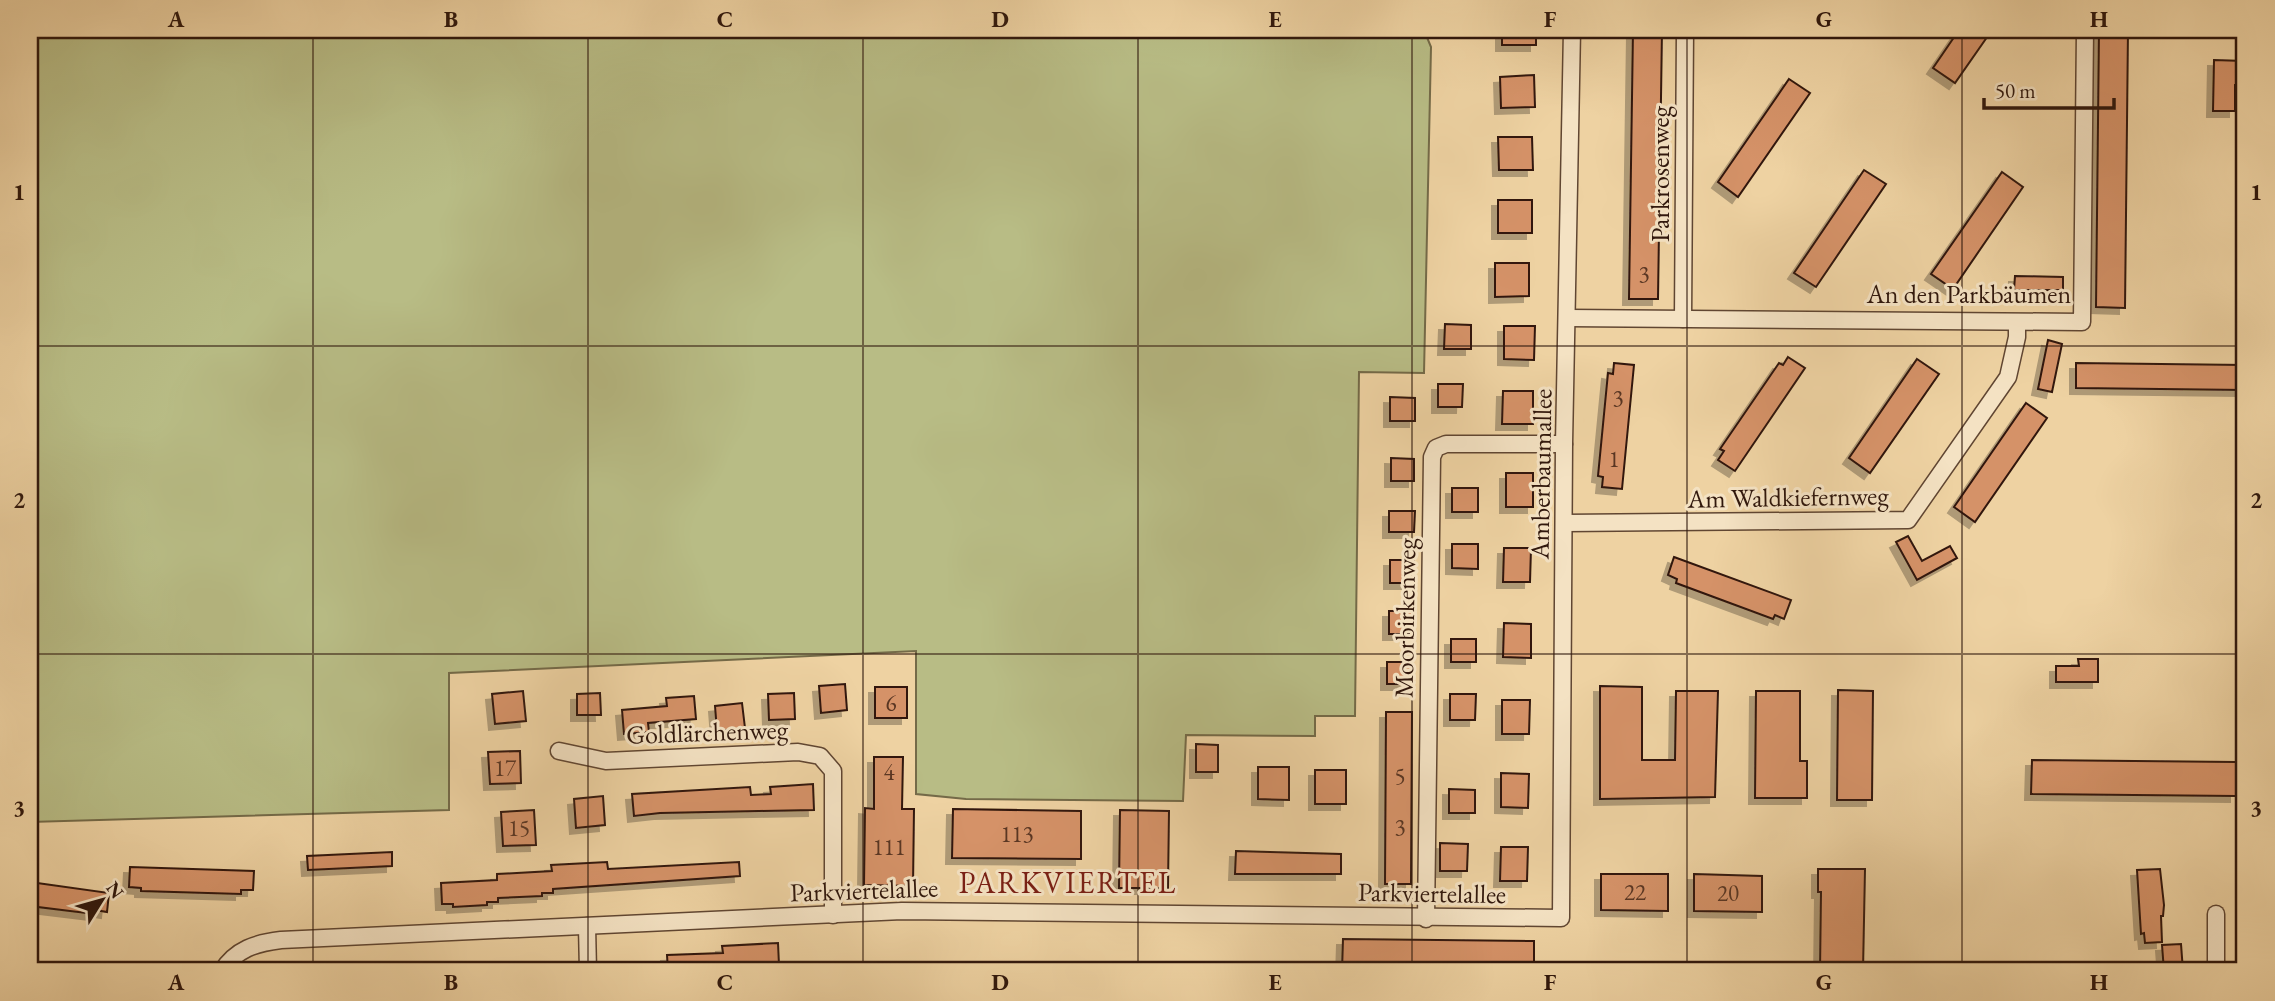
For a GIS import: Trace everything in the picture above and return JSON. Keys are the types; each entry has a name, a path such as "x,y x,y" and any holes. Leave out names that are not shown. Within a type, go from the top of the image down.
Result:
{"street":[{"name":"Amberbaumallee","path":"1561,918 1564,444 1572,30"},
{"name":"Parkrosenweg","path":"1683,319 1685,30"},
{"name":"An den Parkbäumen","path":"1568,318 1803,317 2017,324 2082,322 2085,30"},
{"name":"Am Waldkiefernweg","path":"1565,523 1908,520 2008,377 2017,337 2017,324"},
{"name":"Moorbirkenweg","path":"1426,919 1432,457 1436,447 1446,444 1564,444"},
{"name":"Goldlärchenweg","path":"559,751 606,761 798,752 820,756 833,771 833,915"},
{"name":"Parkviertelallee","path":"222,971 239,952 267,942 930,911 1426,919 1561,918"},
{"path":"2216,914 2216,971"},
{"path":"587,926 588,971"}],"green space":[{"path":"30,30 1424,30 1431,47 1424,373 1359,372 1355,716 1315,716 1315,736 1186,735 1183,801 966,799 916,794 916,651 449,673 449,810 30,822"}],"building":[{"path":"1502,30 1536,30 1536,45 1502,45"},
{"path":"1633,30 1662,30 1658,299 1629,299"},
{"path":"1959,30 1992,30 1955,83 1933,68"},
{"path":"2099,30 2128,30 2125,308 2096,307"},
{"path":"2214,60 2244,61 2244,86 2235,85 2235,111 2213,111"},
{"path":"1534,75 1535,107 1501,108 1500,77"},
{"path":"1789,79 1810,93 1738,197 1718,182"},
{"path":"1498,137 1532,137 1533,170 1499,170"},
{"path":"1864,170 1886,184 1816,287 1794,273"},
{"path":"2002,172 2023,187 1953,289 1931,274"},
{"path":"1498,200 1532,200 1532,233 1498,233"},
{"path":"1495,263 1529,263 1529,296 1495,297"},
{"path":"2015,276 2063,277 2063,290 2014,290"},
{"path":"1445,324 1471,325 1471,349 1444,349"},
{"path":"1504,326 1535,326 1534,360 1504,359"},
{"path":"2048,340 2062,344 2052,392 2038,389"},
{"path":"1788,357 1805,368 1735,471 1718,460 1724,451 1720,449 1779,363 1783,365"},
{"path":"1917,359 1939,374 1870,473 1849,458"},
{"path":"1614,363 1634,365 1622,489 1602,487 1603,477 1598,476 1608,373 1613,374"},
{"path":"2076,363 2245,365 2245,390 2076,388"},
{"path":"1438,384 1463,384 1462,407 1438,407"},
{"path":"1503,391 1533,391 1533,424 1502,424"},
{"path":"1390,397 1415,398 1415,421 1390,421"},
{"path":"2026,403 2047,418 1975,522 1954,507"},
{"path":"1391,458 1414,459 1414,481 1391,481"},
{"path":"1506,473 1533,473 1533,507 1506,507"},
{"path":"1452,488 1478,488 1478,512 1452,512"},
{"path":"1389,511 1415,511 1414,532 1389,532"},
{"path":"1908,536 1922,561 1950,546 1957,558 1917,580 1896,542"},
{"path":"1452,544 1478,544 1478,569 1452,568"},
{"path":"1504,548 1531,548 1530,582 1503,582"},
{"path":"1674,557 1791,600 1784,619 1775,615 1773,619 1676,583 1677,579 1668,575"},
{"path":"1390,560 1414,560 1413,583 1390,583"},
{"path":"1389,611 1414,611 1414,634 1389,634"},
{"path":"1504,623 1531,624 1531,658 1503,657"},
{"path":"1451,639 1476,639 1476,662 1451,662"},
{"path":"2078,659 2098,659 2098,682 2056,682 2056,666 2079,666"},
{"path":"1387,662 1412,662 1412,684 1387,684"},
{"path":"845,684 847,710 821,713 819,686"},
{"path":"1600,686 1642,687 1642,760 1675,760 1676,691 1718,691 1715,797 1600,799"},
{"path":"875,687 907,687 907,718 875,718"},
{"path":"1838,690 1873,691 1872,800 1837,800"},
{"path":"523,691 526,721 495,724 492,694"},
{"path":"1756,691 1800,691 1800,761 1807,761 1807,798 1755,798"},
{"path":"600,693 601,715 577,715 577,694"},
{"path":"794,693 795,719 769,720 768,694"},
{"path":"1450,694 1476,694 1475,720 1450,720"},
{"path":"694,696 696,719 648,723 649,732 624,734 622,710 667,706 666,698"},
{"path":"1502,700 1530,700 1529,734 1502,734"},
{"path":"742,703 745,728 717,731 715,706"},
{"path":"1386,712 1412,712 1411,884 1385,884"},
{"path":"1196,744 1218,745 1218,772 1196,772"},
{"path":"520,751 521,783 490,784 488,752"},
{"path":"874,757 903,757 902,809 914,809 913,886 864,885 865,808 874,809"},
{"path":"2032,760 2236,762 2236,796 2031,794"},
{"path":"1258,767 1289,767 1289,800 1258,799"},
{"path":"1315,770 1346,770 1346,804 1315,804"},
{"path":"1501,773 1529,774 1528,808 1501,807"},
{"path":"813,784 814,810 660,813 634,816 632,794 750,787 751,795 771,794 770,787"},
{"path":"1449,789 1475,790 1475,813 1449,813"},
{"path":"603,796 605,825 576,828 574,799"},
{"path":"953,809 1081,811 1081,859 952,858"},
{"path":"534,810 536,845 503,846 501,812"},
{"path":"1120,810 1169,811 1168,888 1119,888"},
{"path":"1440,843 1468,844 1467,871 1440,871"},
{"path":"1501,847 1528,847 1527,881 1500,881"},
{"path":"1236,851 1341,854 1341,874 1235,874"},
{"path":"392,852 392,866 308,870 307,856"},
{"path":"607,862 608,869 739,862 740,876 553,889 553,893 542,893 542,896 498,898 498,902 487,902 487,905 453,907 453,904 442,904 441,883 497,880 497,874 552,871 551,865"},
{"path":"130,867 254,871 253,890 241,890 241,894 141,891 141,888 129,887"},
{"path":"1818,869 1865,869 1863,971 1820,971 1821,892 1818,892"},
{"path":"2160,869 2164,905 2161,916 2162,942 2145,943 2144,933 2141,934 2137,870"},
{"path":"1601,874 1668,874 1668,911 1601,910"},
{"path":"1694,874 1762,876 1762,912 1694,911"},
{"path":"30,882 109,893 107,912 95,910 94,914 30,906"},
{"path":"1343,939 1534,941 1534,971 1342,971"},
{"path":"778,943 779,965 768,966 768,969 668,971 667,955 723,953 722,946"},
{"path":"2181,944 2183,971 2164,971 2162,945"}],"district":[{"name":"PARKVIERTEL","path":"1068,882"}]}
